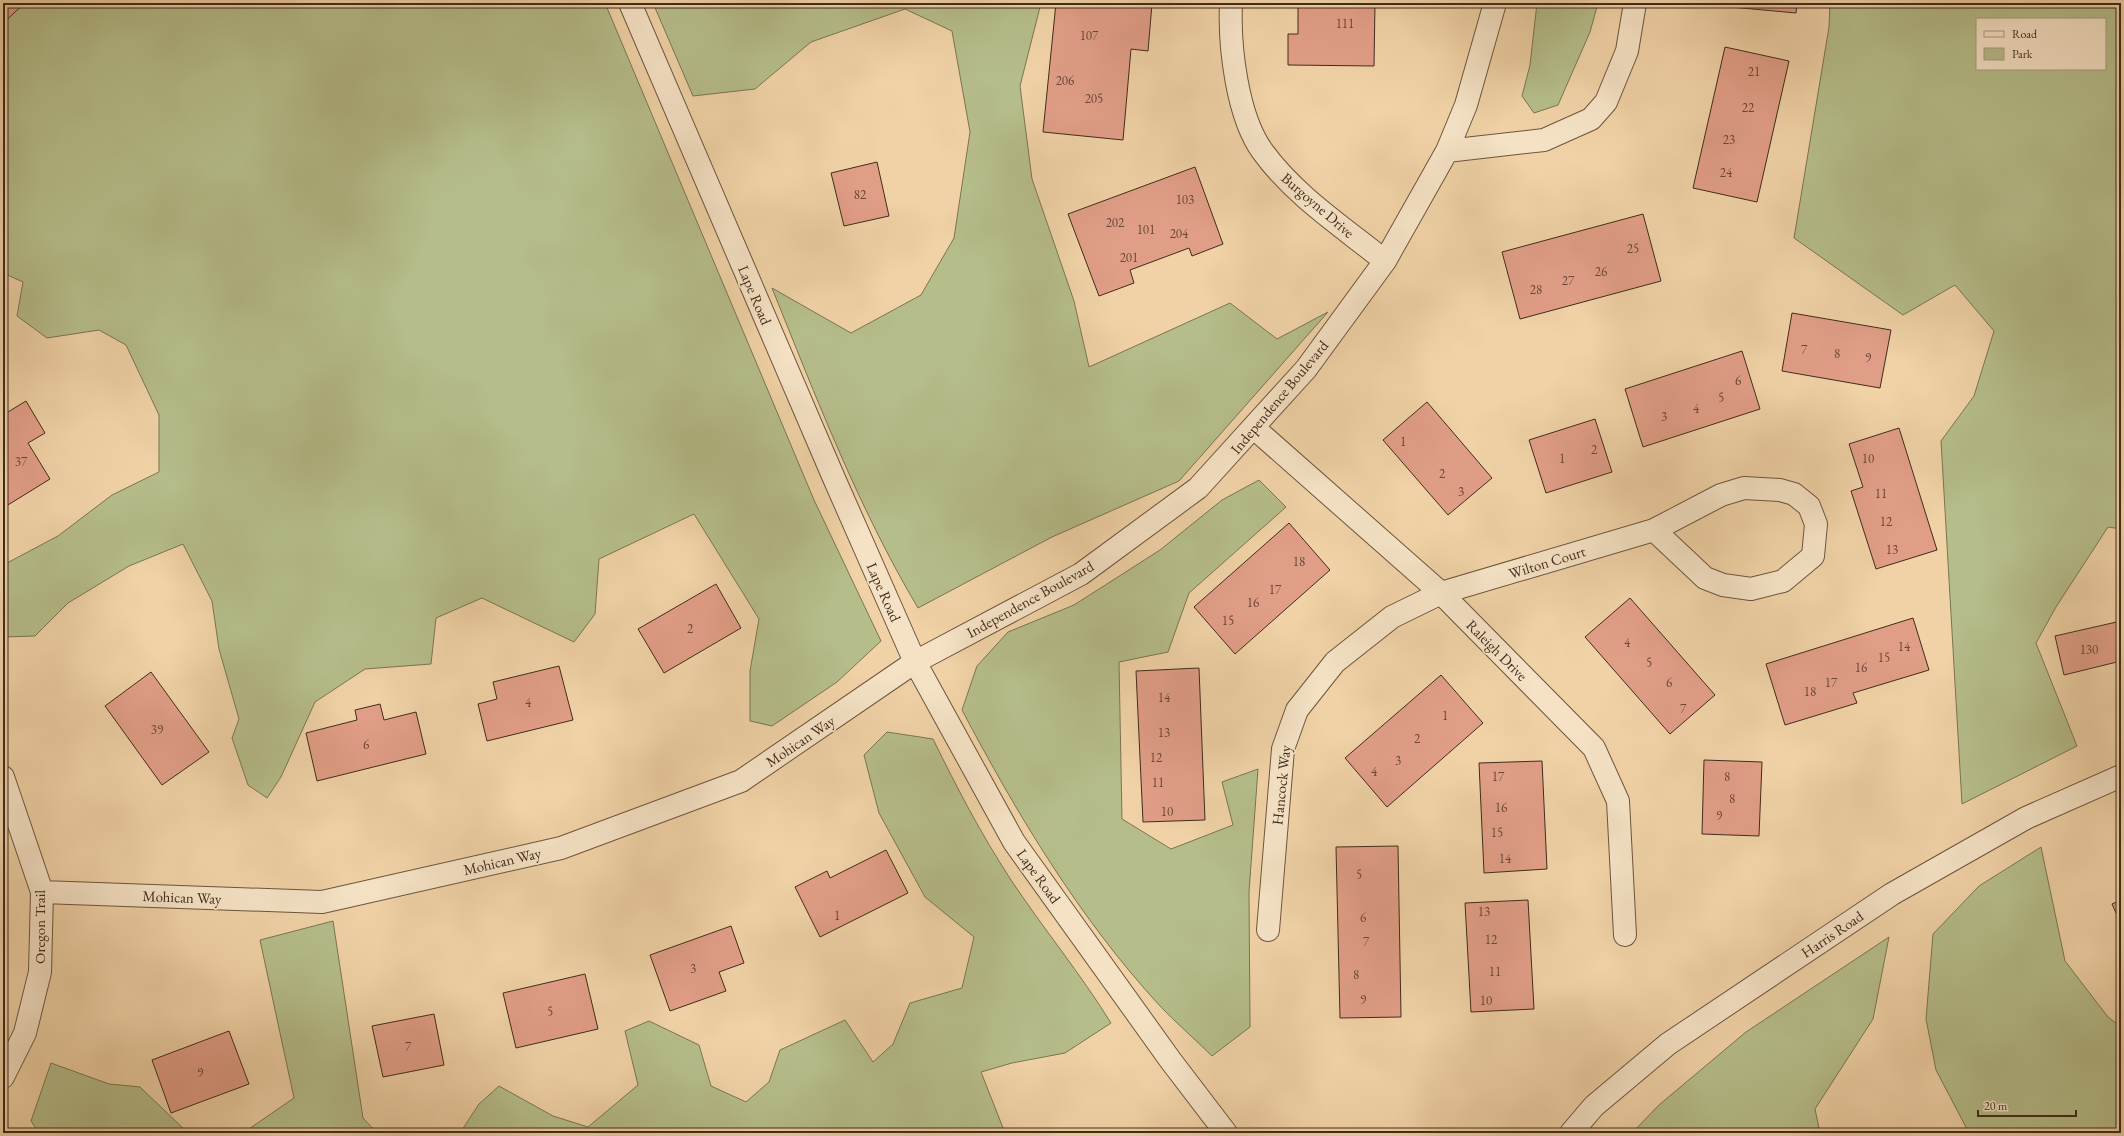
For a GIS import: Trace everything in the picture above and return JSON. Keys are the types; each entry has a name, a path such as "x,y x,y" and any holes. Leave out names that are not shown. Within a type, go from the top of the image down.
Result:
{"street":[{"name":"Lape Road","path":"630,3 832,476 915,662 1014,842 1171,1060 1226,1133"},
{"name":"Burgoyne Drive","path":"1231,3 1230,23 1235,74 1246,117 1262,151 1292,187 1385,261"},
{"name":"Independence Boulevard","path":"915,662 1081,574 1198,488 1254,428 1306,369 1385,261 1447,151 1466,105 1496,3"},
{"path":"1447,151 1544,140 1591,120 1606,102 1627,51 1635,3"},
{"name":"Raleigh Drive","path":"1254,428 1441,593 1594,748 1618,801 1625,935"},
{"name":"Wilton Court","path":"1441,593 1654,530 1720,494 1744,488 1780,490 1794,494 1809,506 1816,524 1813,556 1782,581 1751,589 1723,585 1705,578 1654,530"},
{"name":"Hancock Way","path":"1268,930 1283,749 1297,710 1335,662 1392,617 1441,593"},
{"name":"Mohican Way","path":"42,892 322,902 561,848 741,781 915,662"},
{"name":"Harris Road","path":"1571,1133 1594,1106 1668,1044 1892,894 2026,818 2121,776"},
{"name":"Oregon Trail","path":"3,777 42,892 40,972 25,1033 3,1077"}],"green space":[{"path":"3,3 605,3 814,500 881,641 837,682 772,726 750,721 750,671 759,619 694,514 599,559 595,614 574,642 482,598 436,618 431,664 365,669 315,702 281,777 267,798 248,785 232,738 239,719 219,649 212,601 183,544 129,566 68,603 35,636 3,637 3,586 7,563 58,536 112,495 159,472 159,415 126,345 99,330 47,338 17,316 23,282 3,273"},
{"path":"653,3 1041,3 1020,86 1032,179 1074,301 1089,367 1230,303 1277,339 1328,312 1179,481 1052,537 918,608 896,570 857,491 822,411 772,288 851,333 921,295 954,238 970,132 952,31 905,9 811,42 755,89 693,96"},
{"path":"1537,3 1598,3 1590,32 1558,105 1534,113 1522,96 1530,65"},
{"path":"1830,3 2121,3 2121,529 2108,527 2056,607 2036,643 2077,746 1962,804 1941,441 1974,396 1994,331 1955,285 1903,315 1794,238 1829,27"},
{"path":"1259,480 1286,507 1189,593 1168,652 1119,662 1122,819 1171,849 1233,825 1222,782 1258,769 1249,892 1250,1027 1212,1056 1172,1019 1130,972 1076,901 1027,826 962,710 977,666 1008,632 1074,605 1160,550 1222,500"},
{"path":"887,732 933,739 970,811 1000,863 1023,898 1087,986 1111,1023 1065,1053 1012,1063 981,1072 1005,1133 460,1133 479,1104 499,1086 553,1116 588,1127 638,1085 625,1031 649,1021 699,1045 711,1086 746,1102 769,1082 780,1050 845,1020 873,1062 893,1044 910,1003 962,988 974,937 925,897 879,813 864,755"},
{"path":"2041,847 2065,961 2108,1017 2121,1027 2121,1133 1969,1133 1936,1070 1926,1019 1933,934 1979,886"},
{"path":"333,921 363,1118 377,1133 243,1133 294,1098 260,940"},
{"path":"1889,937 1873,1019 1815,1109 1820,1133 1632,1133 1659,1105 1746,1032"},
{"path":"51,1063 109,1084 140,1087 188,1133 39,1133 31,1121"}],"building":[{"path":"3,3 25,3 3,23"},
{"path":"1056,3 1152,4 1148,51 1131,49 1123,140 1043,132"},
{"path":"1298,3 1375,3 1374,66 1288,65 1288,34 1298,34"},
{"path":"1720,3 1797,3 1796,13 1720,6"},
{"path":"1725,47 1789,61 1757,202 1693,188"},
{"path":"877,162 889,216 844,226 831,173"},
{"path":"1195,167 1223,244 1192,256 1189,248 1130,270 1134,283 1099,296 1068,214"},
{"path":"1643,214 1661,281 1520,319 1502,252"},
{"path":"1792,313 1891,330 1880,388 1782,371"},
{"path":"1742,351 1760,409 1643,447 1625,389"},
{"path":"26,401 45,433 28,443 50,479 3,508 3,415"},
{"path":"1427,402 1492,478 1448,515 1383,440"},
{"path":"1595,419 1612,472 1546,493 1529,440"},
{"path":"1899,428 1937,550 1876,569 1851,491 1863,487 1849,444"},
{"path":"1289,523 1330,570 1235,654 1194,607"},
{"path":"716,584 741,628 664,673 638,629"},
{"path":"1630,598 1715,695 1670,734 1585,637"},
{"path":"1913,618 1929,670 1853,693 1857,703 1785,725 1766,664"},
{"path":"2121,621 2121,661 2064,675 2055,636"},
{"path":"559,666 573,720 487,741 478,704 497,699 493,682"},
{"path":"1199,668 1205,820 1143,822 1136,671"},
{"path":"151,672 209,752 162,785 105,706"},
{"path":"1441,675 1483,723 1387,807 1345,758"},
{"path":"380,704 384,720 416,712 426,754 317,781 306,733 357,720 355,710"},
{"path":"1704,760 1762,762 1759,836 1702,834"},
{"path":"1542,761 1547,869 1484,873 1479,763"},
{"path":"1398,846 1401,1017 1340,1018 1336,847"},
{"path":"886,850 908,893 820,937 795,887 827,871 830,878"},
{"path":"1528,900 1534,1009 1471,1012 1465,903"},
{"path":"2121,900 2121,924 2112,904"},
{"path":"731,926 744,963 719,972 726,991 670,1011 650,955"},
{"path":"585,974 598,1029 516,1048 503,993"},
{"path":"434,1014 444,1065 383,1077 372,1026"},
{"path":"229,1031 249,1084 171,1113 152,1060"}]}
